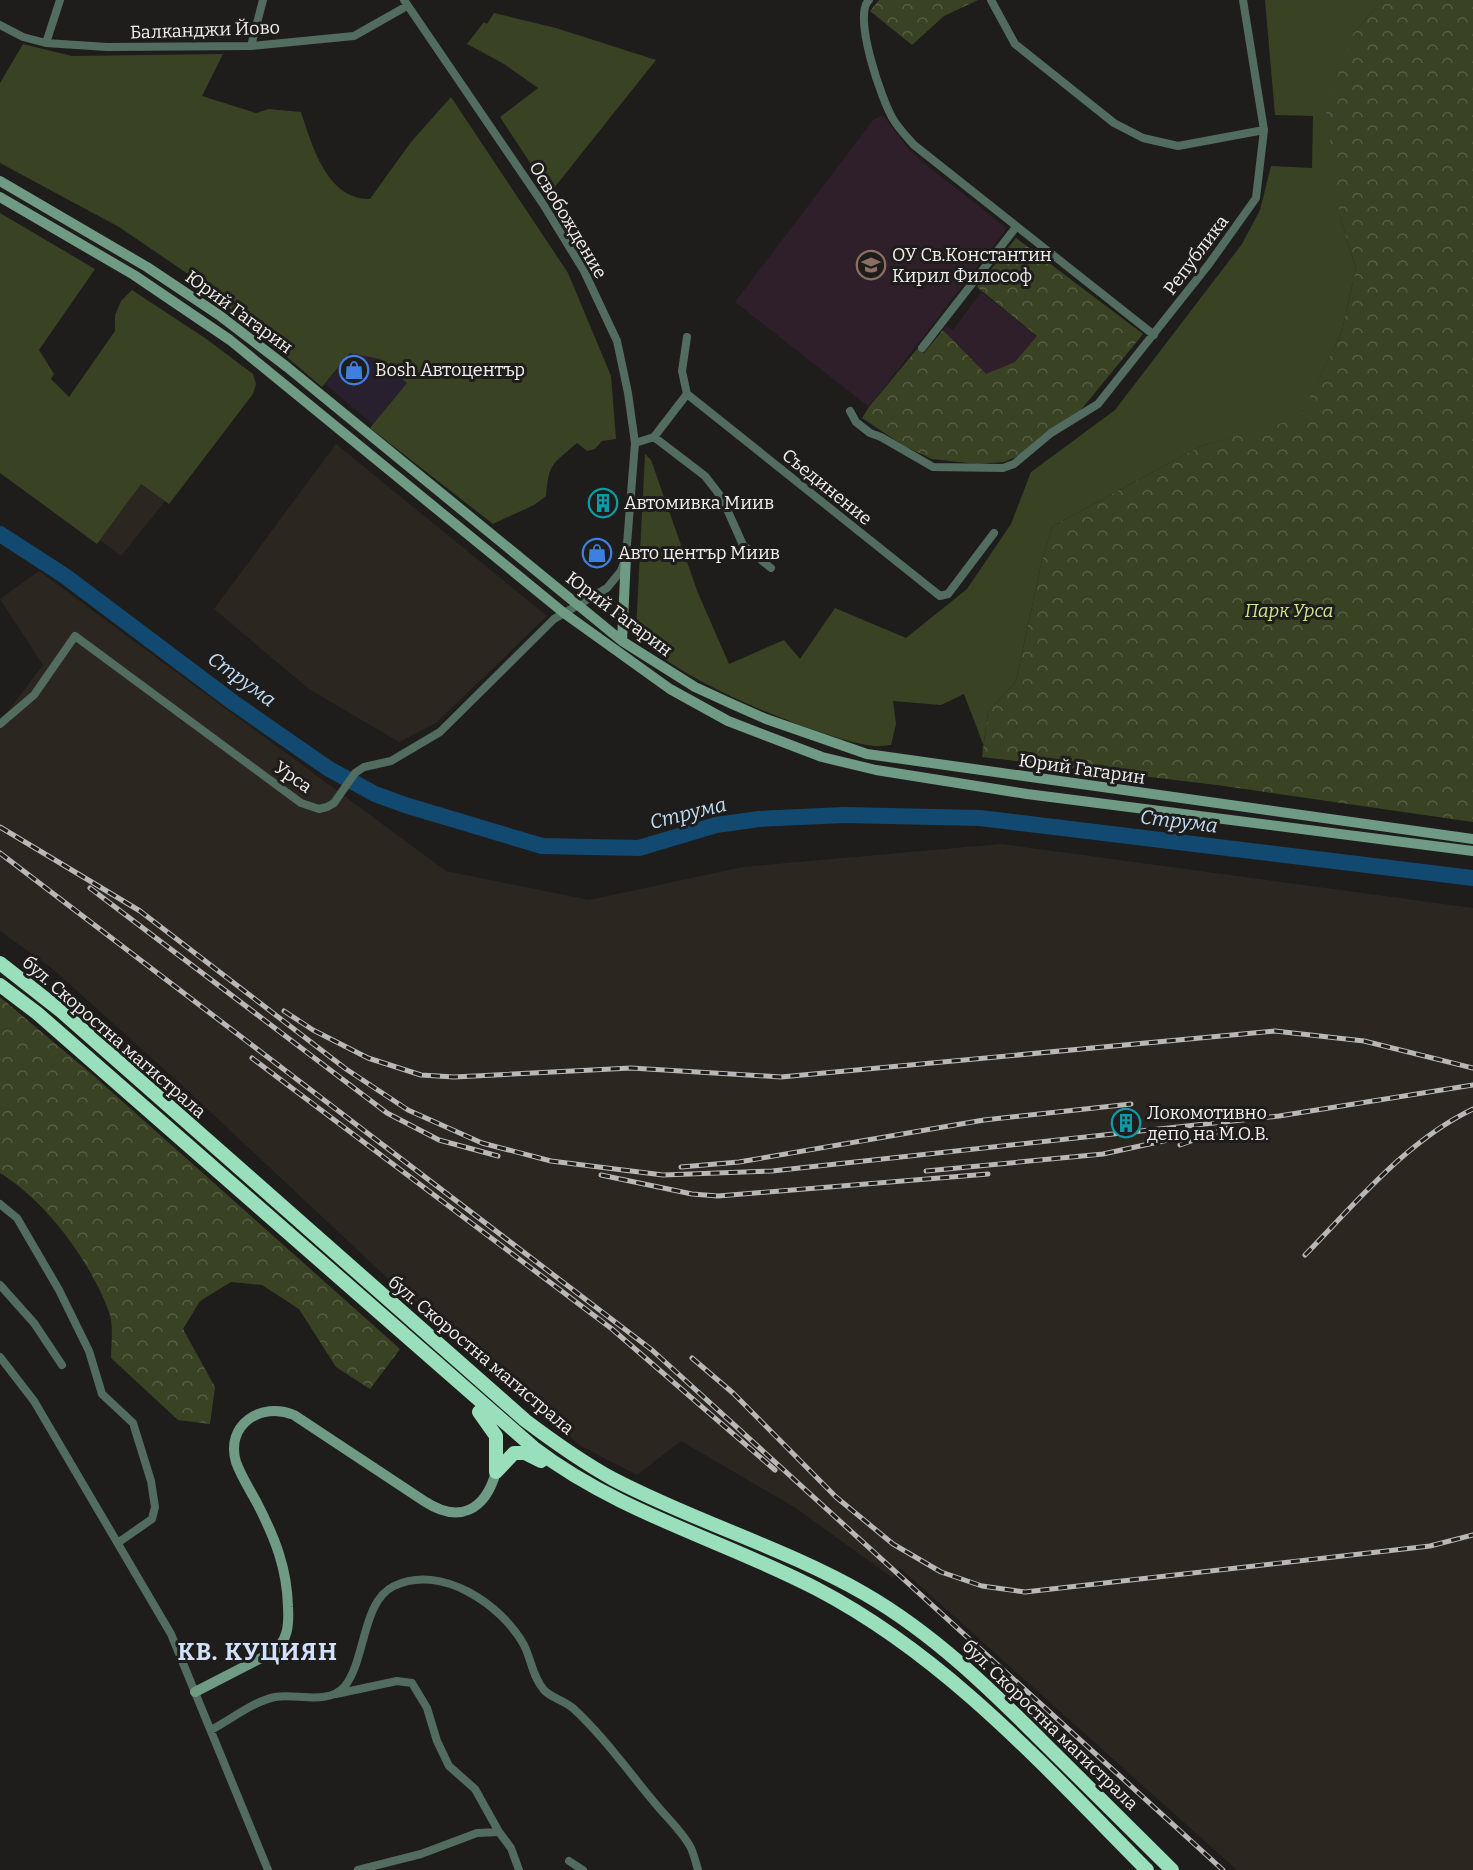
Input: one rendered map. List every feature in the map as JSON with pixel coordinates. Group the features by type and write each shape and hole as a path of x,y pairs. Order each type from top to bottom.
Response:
{"highway":[{"name":"бул. Скоростна магистрала","path":"0,963 61,1011 526,1421 580,1460 613,1479 812,1566 866,1595 953,1655 1172,1870"},
{"name":"бул. Скоростна магистрала","path":"0,984 68,1041 517,1436 577,1479 637,1510 817,1589 870,1619 917,1651 1010,1732 1147,1870"},
{"path":"426,1357 494,1430 497,1441 496,1472"},
{"path":"496,1472 509,1456 519,1452 577,1479"}],"street":[{"path":"46,43 60,0"},
{"path":"251,46 263,0"},
{"path":"991,0 1015,44 1114,123 1143,138 1178,146 1264,130"},
{"name":"Република","path":"850,411 855,422 870,434 881,436 933,467 1004,468 1014,464 1051,433 1098,404 1154,335 1256,198 1264,130 1243,0"},
{"path":"866,1 862,15 864,33 894,120 925,156 1154,335"},
{"name":"Балканджи Йово","path":"0,25 23,37 46,43 107,47 251,46 354,36 405,3"},
{"name":"Освобождение","path":"405,3 543,204 584,271 616,341 628,393 635,443 626,557 615,580 578,606"},
{"name":"Юрий Гагарин","path":"0,181 147,267 219,315 287,367 622,641 695,687 766,719 867,754 1473,839"},
{"name":"Юрий Гагарин","path":"0,197 134,275 230,340 564,613 698,706 760,734 831,759 876,770 1016,793 1473,852"},
{"path":"922,348 1016,227"},
{"path":"635,443 654,437 687,394 682,371 687,337"},
{"name":"Съединение","path":"687,394 940,596 948,594 994,533"},
{"path":"654,437 705,476 722,498 743,545 771,568"},
{"path":"622,641 626,557"},
{"name":"Урса","path":"0,724 34,695 75,636 301,803 319,809 327,807 342,792 355,773 364,767 391,761 440,732 554,619 578,606"},
{"path":"0,1204 17,1218 59,1290 89,1351 102,1394 133,1423 152,1480 155,1507 152,1520 119,1542"},
{"path":"0,1285 34,1323 62,1365"},
{"path":"0,1357 34,1401 119,1542 171,1634 268,1870"},
{"path":"195,1692 273,1652 283,1642 288,1629 287,1582 280,1552 240,1471 235,1455 237,1436 253,1416 275,1409 294,1414 424,1502 446,1513 461,1513 481,1503 490,1491 496,1472"},
{"path":"334,1695 344,1686 353,1672 373,1610 382,1594 394,1586 408,1582 433,1581 467,1591 498,1612 512,1628 524,1646 542,1688 548,1695 564,1700 620,1761 681,1833 692,1849 698,1870"},
{"path":"211,1730 275,1697 308,1698 334,1695 397,1681 412,1683 427,1708 437,1741 449,1766 475,1790 511,1848 519,1870"},
{"path":"358,1870 421,1854 477,1833 499,1832"},
{"path":"568,1861 583,1870"}],"shaded area":[{"name":"ОУ Св.Константин Кирил Философ","path":"883,115 920,160 1007,228 869,407 735,302 874,119"},
{"path":"981,292 1037,336 1015,363 986,375 943,330 946,326 953,330"},
{"path":"354,350 383,355 410,379 374,425 325,384"},
{"path":"336,444 547,616 436,723 399,742 309,689 214,609"},
{"path":"141,483 165,501 121,556 100,540"},
{"path":"39,571 446,871 589,900 743,867 1001,844 1473,908 1473,1870 1237,1870 900,1568 893,1578 794,1507 681,1441 637,1475 581,1446 461,1347 185,1088 54,970 0,931 0,722 43,665 0,599"}],"green space":[{"path":"879,0 978,0 944,16 912,45 870,11"},
{"path":"1265,0 1382,0 1353,34 1340,217 1356,268 1342,331 1300,419 1201,446 1053,526 1042,560 1016,681 988,712 982,757 983,744 964,694 941,705 893,701 896,724 891,745 873,746 818,732 744,702 708,685 650,648 636,631 645,454 651,460 698,593 729,664 784,640 800,659 835,608 906,638 967,589 1011,524 1031,472 1115,410 1242,244 1260,210 1271,166 1312,168 1313,116 1275,115"},
{"name":"Парк Урса","path":"1382,0 1473,0 1473,822 1217,785 982,757 988,712 1016,681 1042,560 1053,526 1201,446 1300,418 1342,331 1356,268 1340,217 1326,107 1353,34"},
{"path":"494,13 556,28 656,60 550,193 500,117 538,88 504,64 467,44 484,22 487,24"},
{"path":"23,44 72,56 223,54 202,96 256,113 269,109 301,112 316,154 332,181 355,197 370,199 411,142 451,97 568,273 611,376 616,439 602,441 595,449 587,451 577,443 553,465 546,496 534,505 493,524 370,428 407,383 380,359 350,353 322,387 194,278 119,227 0,163 0,83"},
{"path":"0,213 95,269 39,350 54,374 51,379 69,397 115,331 115,315 121,301 132,290 205,338 253,374 256,384 253,394 169,504 141,484 97,544 0,473"},
{"path":"1016,238 1143,334 1080,411 1050,429 1016,457 1004,462 978,464 932,459 904,446 862,418 917,349 924,353 943,330 986,374 1015,362 1037,336 977,287"},
{"path":"0,997 94,1076 400,1349 370,1389 336,1367 299,1309 262,1285 231,1282 200,1301 183,1329 215,1387 210,1424 178,1420 111,1358 111,1317 91,1273 50,1216 17,1185 0,1173"}],"waterway":[{"name":"Струма","path":"0,534 65,576 234,703 329,769 375,794 405,805 542,846 639,848 716,825 759,819 845,815 980,818 1473,878"}],"railway":[{"path":"0,827 140,911 346,1069 408,1110 482,1143 551,1161 663,1175 772,1171 1279,1116 1473,1085"},
{"path":"0,853 652,1350 1223,1870"},
{"path":"90,888 387,1113 439,1140 498,1156"},
{"path":"284,1011 313,1030 368,1058 421,1075 454,1077 631,1068 781,1077 1275,1031 1364,1041 1473,1068"},
{"path":"252,1058 612,1329 775,1470"},
{"path":"681,1167 739,1162 984,1120 1131,1104"},
{"path":"1305,1255 1383,1174 1426,1138 1473,1109"},
{"path":"1180,1145 1228,1128"},
{"path":"926,1171 1103,1154 1186,1136"},
{"path":"601,1175 692,1194 718,1196 988,1174"},
{"path":"692,1358 733,1393 836,1497 893,1544 941,1572 982,1586 1025,1592 1430,1546 1473,1535"}],"place":[{"name":"ОУ Св.Константин Кирил Философ","path":"871,265"},
{"name":"Bosh Автоцентър","path":"354,370"},
{"name":"Автомивка Миив","path":"603,503"},
{"name":"Авто център Миив","path":"597,553"},
{"name":"Локомотивно депо на М.О.В.","path":"1126,1123"}],"district":[{"name":"КВ. КУЦИЯН","path":"258,1652"}]}
